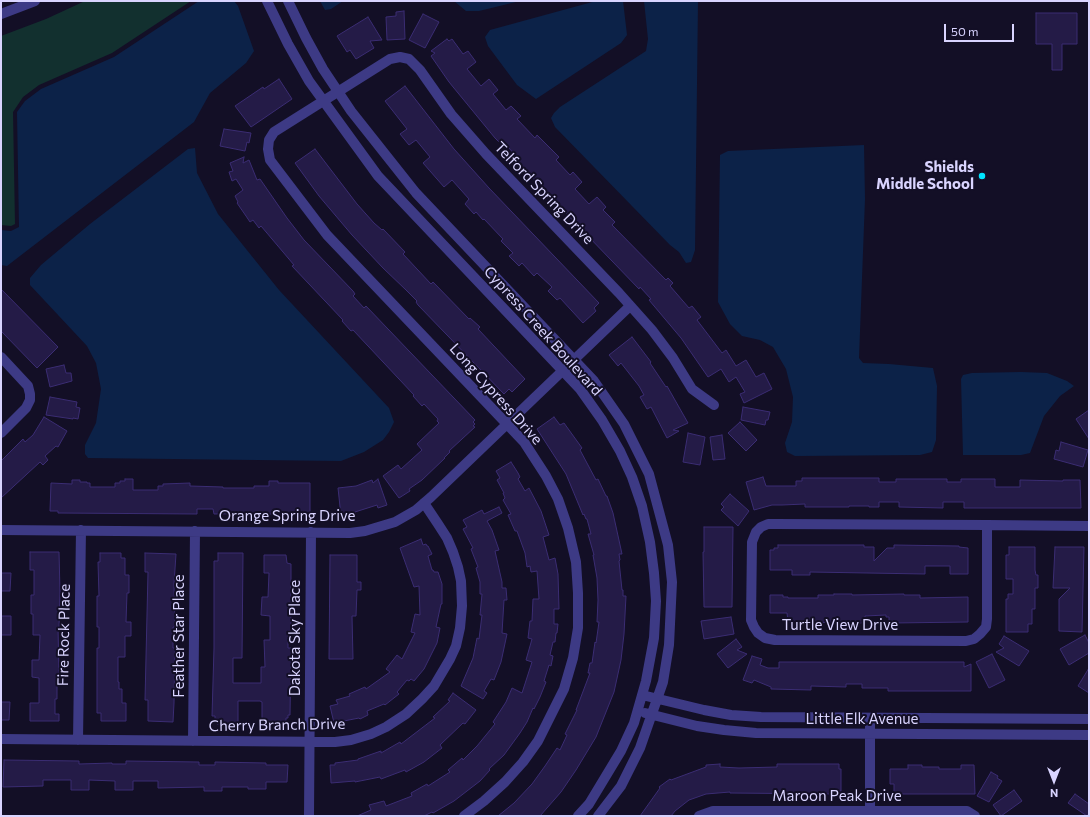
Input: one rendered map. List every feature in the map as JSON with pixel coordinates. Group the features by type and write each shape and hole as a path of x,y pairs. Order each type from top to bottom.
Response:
{"street":[{"path":"1,14 35,1"},
{"name":"Cypress Creek Boulevard","path":"267,1 288,44 309,81 378,176 580,389 602,420 620,451 632,477 642,506 650,542 656,601 654,638 646,681 634,723 621,751 589,804 578,816"},
{"name":"Cypress Creek Boulevard","path":"288,1 316,56 351,111 416,193 594,381 624,424 649,474 668,545 672,582 669,645 663,682 640,748 621,786 598,816"},
{"name":"Telford Spring Drive","path":"338,92 390,59 400,57 409,59 420,70 451,114 486,154 652,330 673,358 692,389 714,405"},
{"name":"Long Cypress Drive","path":"338,92 274,132 269,140 268,149 270,160 327,235 524,442 546,476 558,499 568,528 576,562 578,628 573,658 564,689 538,741 523,762 505,782 484,801 464,816"},
{"name":"Orange Spring Drive","path":"1,530 350,533 365,531 395,522 416,510 424,503 630,306"},
{"path":"1,357 28,386 30,400 26,408 1,433"},
{"name":"Cherry Branch Drive","path":"1,739 335,742 351,740 371,734 386,727 406,714 434,686 456,646 460,628 462,606 461,581 453,552 447,538 424,503"},
{"name":"Turtle View Drive","path":"987,525 987,620 986,627 974,639 966,641 775,640 765,638 758,633 754,627 752,620 752,542 756,532 761,527 768,524 987,525 1089,526"},
{"name":"Fire Rock Place","path":"78,740 81,530"},
{"name":"Feather Star Place","path":"193,741 195,531"},
{"name":"Dakota Sky Place","path":"309,816 311,532"},
{"name":"Little Elk Avenue","path":"642,695 731,715 761,717 1089,719"},
{"name":"Little Elk Avenue","path":"637,711 697,726 756,733 1089,735"},
{"path":"870,718 870,814"},
{"name":"Maroon Peak Drive","path":"699,816 713,811 754,814 870,814 967,811 975,816"}],"green space":[{"path":"85,1 191,1 112,53 39,85 23,97 13,112 15,224 11,226 1,225 1,36 46,19"}],"water":[{"path":"199,1 234,1 238,6 254,51 246,63 210,93 194,122 7,266 1,265 1,230 11,231 19,227 17,112 25,101 41,89 114,57"},
{"path":"320,1 343,1 331,9 325,10"},
{"path":"454,1 520,1 479,11 466,11"},
{"path":"596,1 623,1 627,35 621,43 536,99 517,85 488,46 485,37 490,30"},
{"path":"644,1 698,1 695,250 691,262 686,263 679,252 670,245 555,127 551,118 560,107 646,51 648,39"},
{"path":"864,145 865,199 859,358 863,363 933,368 937,386 936,440 932,452 920,455 795,456 787,452 785,443 792,422 793,397 786,369 773,347 760,340 742,336 730,324 718,302 720,155 728,151"},
{"path":"195,148 197,173 218,214 279,290 389,408 394,422 389,432 383,440 364,452 341,461 88,458 85,454 85,445 96,423 101,389 96,363 87,346 30,285 30,278 41,265 90,224 188,149"},
{"path":"972,373 1047,373 1067,381 1074,386 1060,396 1044,416 1030,453 1021,455 963,455 961,379 963,375"}],"building":[{"path":"404,11 405,39 387,40 386,17 396,16 396,12"},
{"path":"1036,13 1077,13 1077,44 1062,44 1062,70 1052,70 1052,44 1036,44"},
{"path":"423,14 439,22 425,48 409,40"},
{"path":"368,17 382,40 370,41 374,48 356,59 350,50 347,52 337,36"},
{"path":"447,39 449,41 452,39 463,54 468,51 476,62 467,69 481,86 489,79 498,90 493,94 506,110 511,106 521,116 517,119 535,138 537,135 559,157 556,160 570,175 573,172 582,182 575,189 589,204 597,197 606,207 603,210 615,222 612,225 666,280 668,278 673,283 670,286 689,308 692,306 701,317 697,320 722,353 726,350 736,366 746,360 756,377 764,373 772,389 744,403 740,394 745,392 736,377 729,382 721,369 708,377 681,338 649,300 651,299 640,287 639,289 558,205 517,161 519,159 507,146 505,148 495,138 449,82 431,56 435,53 431,51"},
{"path":"279,79 292,99 251,127 235,106 263,87 264,89"},
{"path":"405,86 454,149 489,188 599,303 594,308 596,311 583,323 560,298 557,300 548,291 552,287 537,273 534,276 522,263 519,266 509,256 513,253 501,241 503,239 484,219 483,220 476,212 474,214 465,204 469,199 452,180 444,187 423,163 430,157 416,140 409,145 400,134 407,129 385,101"},
{"path":"224,129 251,133 249,143 247,142 245,151 220,146"},
{"path":"315,149 357,204 374,223 382,230 383,229 405,252 403,254 431,284 433,282 469,319 470,318 480,327 478,329 525,379 512,392 509,389 504,394 418,305 416,302 417,301 352,235 319,196 295,163"},
{"path":"244,157 243,163 249,160 257,180 260,179 304,240 353,291 355,294 353,296 364,308 366,306 475,420 473,422 475,424 473,426 475,427 449,451 450,452 445,458 422,480 409,489 410,491 399,498 383,476 398,465 401,469 422,450 417,444 439,423 437,421 438,419 424,404 422,406 413,396 414,395 353,330 351,331 342,321 343,320 292,266 294,265 261,226 259,228 253,220 250,222 237,203 238,202 235,196 243,190 236,179 232,181 229,172 233,171 230,163"},
{"path":"1,289 58,347 37,368 1,331"},
{"path":"632,337 651,362 650,363 666,387 667,386 688,423 673,430 679,431 667,438 651,407 647,409 640,397 644,395 639,386 621,363 618,366 609,355"},
{"path":"64,365 66,373 71,373 72,381 50,387 46,369"},
{"path":"50,397 77,402 76,407 80,408 78,419 46,415"},
{"path":"743,407 770,412 765,425 741,420"},
{"path":"1089,410 1089,439 1076,419"},
{"path":"44,417 67,431 58,447 56,446 45,456 48,460 43,465 40,462 1,498 1,461 23,439 25,442 33,435"},
{"path":"554,417 560,425 564,423 582,448 580,450 596,480 598,479 607,496 613,513 622,554 619,554 619,561 622,590 623,596 626,596 621,660 614,692 596,737 561,792 540,816 498,816 514,803 532,784 557,748 560,750 567,735 565,734 577,710 590,673 588,673 590,663 592,663 599,622 597,622 597,578 594,555 588,534 591,534 587,519 584,514 583,515 566,474 537,429"},
{"path":"740,422 757,440 746,451 728,433"},
{"path":"688,433 705,437 700,465 683,462"},
{"path":"722,435 725,459 713,460 710,437"},
{"path":"1061,442 1088,450 1083,467 1054,459 1056,450 1059,451"},
{"path":"511,462 520,477 518,479 525,491 529,488 541,511 549,535 543,537 549,560 555,558 558,574 559,609 554,609 554,624 558,624 557,633 550,655 553,656 551,666 549,665 544,681 546,682 540,697 527,722 504,755 489,769 490,770 480,781 454,801 433,813 432,812 424,816 357,816 371,810 369,805 384,801 386,806 412,796 411,793 427,784 428,786 450,772 448,770 462,758 463,760 495,724 493,722 506,702 512,688 522,693 532,662 526,660 532,639 528,638 530,621 532,621 533,599 539,599 537,571 531,572 530,566 527,567 525,553 517,531 515,531 508,515 511,514 503,500 505,498 504,493 497,480 500,478 496,471"},
{"path":"763,477 766,486 796,486 796,481 802,481 802,478 879,478 879,482 896,482 896,479 947,479 947,482 961,482 961,479 995,479 995,487 1020,487 1020,480 1080,480 1081,508 964,508 964,502 943,502 943,508 899,507 899,502 879,502 879,507 805,507 805,504 772,505 754,510 746,482"},
{"path":"125,479 133,479 133,490 158,490 158,486 163,486 163,484 190,483 190,486 254,488 254,486 269,486 269,481 278,481 278,483 310,483 310,515 269,513 214,514 213,509 197,509 197,514 58,513 58,511 50,511 51,483 72,484 72,480 80,480 80,482 90,483 90,487 115,487 115,483 125,481"},
{"path":"378,479 387,505 378,508 377,505 355,512 355,514 341,516 338,488 356,486 372,480 373,483"},
{"path":"730,494 749,511 738,526 721,510 724,507 721,504"},
{"path":"499,507 502,513 487,521 499,550 495,551 502,588 506,588 507,600 504,600 502,633 507,634 501,662 494,680 491,679 484,691 487,693 483,699 461,686 473,658 477,638 479,639 482,615 480,615 482,594 480,594 480,582 476,568 478,567 471,549 473,548 463,529 467,527 463,520 482,510 484,514"},
{"path":"704,527 733,527 732,607 704,607"},
{"path":"421,539 423,545 426,544 428,546 432,554 428,556 432,570 434,572 438,572 442,584 442,604 436,627 440,628 437,643 424,669 414,681 411,679 409,681 407,680 397,692 399,694 385,705 384,704 367,711 368,715 360,719 334,723 330,706 338,704 336,700 350,696 349,694 365,687 366,689 390,672 386,669 397,655 402,659 415,633 411,632 415,614 420,615 419,586 414,587 400,548"},
{"path":"778,545 864,545 864,547 874,547 874,561 887,548 894,548 894,545 959,546 968,548 968,574 950,574 950,566 925,566 925,574 810,572 810,575 792,575 792,570 770,570 770,550 778,548"},
{"path":"1009,547 1035,547 1035,570 1036,575 1038,575 1038,588 1035,588 1035,609 1032,609 1032,624 1028,624 1028,632 1006,632 1006,599 1008,599 1008,594 1013,594 1013,579 1006,579 1006,555 1009,555"},
{"path":"1055,547 1084,547 1082,632 1059,631 1059,599 1070,588 1053,588"},
{"path":"30,552 59,552 59,675 57,675 57,699 55,699 55,714 59,714 59,721 30,721 30,703 39,703 39,678 32,677 32,660 39,660 40,635 33,635 31,595 34,595 34,570 30,570"},
{"path":"100,553 121,553 121,558 125,558 125,575 129,575 126,622 131,622 131,636 125,636 125,657 118,657 118,682 119,689 122,689 122,703 126,703 126,721 101,721 101,713 97,713 97,648 99,648 99,627 97,627 97,596 99,596 98,562 100,562"},
{"path":"145,553 176,554 174,584 175,627 173,627 173,648 175,648 173,722 148,721 148,700 145,700 148,572 145,572"},
{"path":"218,553 243,553 242,658 233,658 233,683 261,683 261,667 265,667 264,640 270,640 270,616 261,615 262,597 268,597 269,573 264,573 264,555 286,555 287,563 291,564 291,631 288,631 288,648 291,648 290,715 286,718 286,724 262,723 262,702 260,701 238,701 238,724 217,724 217,719 215,719 215,716 212,716 214,561 218,561"},
{"path":"330,555 357,555 357,582 361,582 361,590 357,590 356,616 352,616 353,659 329,659"},
{"path":"1,573 11,573 10,591 1,591"},
{"path":"904,594 920,595 920,598 968,597 968,622 893,623 893,621 889,621 889,617 886,617 886,615 865,616 865,623 788,622 787,613 770,613 770,595 783,595 783,597 788,598 818,598 818,595"},
{"path":"1,616 11,616 11,635 1,635"},
{"path":"731,617 734,634 704,639 701,621"},
{"path":"1085,635 1089,643 1089,653 1069,665 1060,649"},
{"path":"1004,636 1029,651 1019,666 996,652 1004,648 999,644"},
{"path":"736,639 742,647 737,650 747,654 728,668 717,654"},
{"path":"992,654 1005,680 989,688 976,662"},
{"path":"752,656 762,659 760,665 768,668 779,668 779,662 964,662 964,667 971,664 971,691 888,691 888,688 862,688 862,684 846,684 846,687 811,686 811,690 771,689 771,687 754,680 752,683 743,680"},
{"path":"1089,668 1089,693 1078,686"},
{"path":"453,693 476,710 465,724 463,723 440,745 442,748 424,762 406,772 405,770 381,779 380,777 355,782 331,783 330,765 358,760 381,751 381,753 400,742 401,744 435,718 433,717 450,701 448,700"},
{"path":"1,702 10,702 9,720 1,720"},
{"path":"4,760 79,761 79,764 126,764 126,761 199,762 199,765 215,765 215,762 288,765 287,782 266,782 266,789 222,787 222,791 204,791 204,787 158,788 158,781 133,781 133,790 115,790 115,781 89,780 89,790 71,790 71,780 43,780 43,786 3,787"},
{"path":"720,764 720,767 739,768 777,767 777,764 839,764 839,769 841,769 841,791 838,791 838,794 730,792 706,794 689,800 671,816 640,816 660,788 659,787 670,779 671,780 706,767 706,765"},
{"path":"908,765 939,767 939,769 961,769 961,765 974,765 975,794 894,794 894,784 890,784 890,769 908,769"},
{"path":"991,772 998,776 997,778 1002,781 989,802 977,796"},
{"path":"1014,790 1022,801 1001,816 993,805"},
{"path":"1075,794 1089,804 1089,813 1087,816 1068,803"}],"place":[{"name":"Shields Middle School","path":"982,176"}]}
